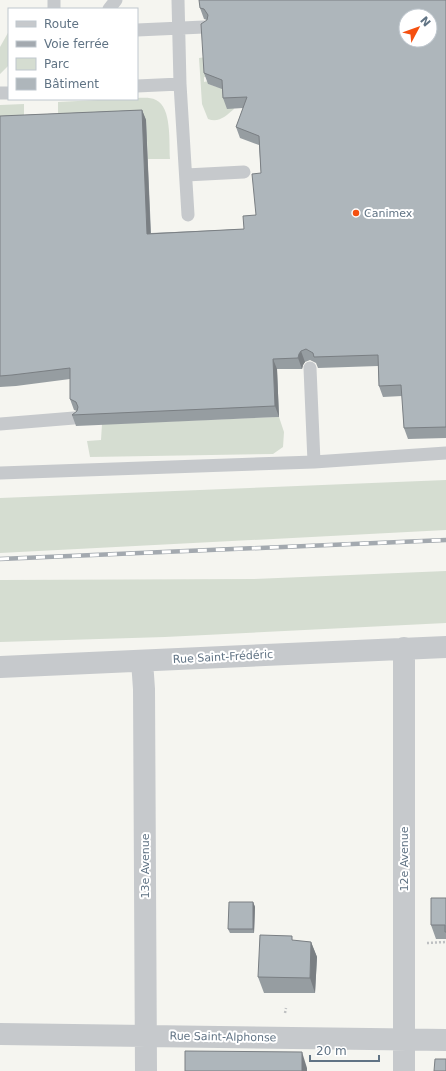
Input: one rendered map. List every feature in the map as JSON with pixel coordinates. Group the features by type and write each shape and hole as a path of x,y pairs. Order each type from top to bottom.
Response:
{"street":[{"name":"Rue Saint-Frédéric","path":"0,667 446,647"},
{"name":"12e Avenue","path":"404,648 404,1071"},
{"name":"13e Avenue","path":"142,661 144,689 146,1071"},
{"name":"Rue Saint-Alphonse","path":"0,1034 446,1040"}],"lane":[{"path":"110,8 116,0"},
{"path":"178,0 180,28 180,84 188,215"},
{"path":"138,30 204,27"},
{"path":"138,86 180,84"},
{"path":"186,175 244,172"},
{"path":"310,368 314,462"},
{"path":"0,424 74,418"},
{"path":"0,473 314,462 446,453"}],"path":[{"path":"423,943 446,942"},
{"path":"286,1008 286,1013"}],"green space":[{"path":"8,33 8,66 0,74 0,47"},
{"path":"206,57 208,77 204,77 204,82 208,81 208,84 217,87 226,86 234,109 222,118 216,120 208,119 202,104 199,58"},
{"path":"138,98 149,98 156,100 165,110 169,126 170,159 148,159 146,120 0,127 0,105 24,104 24,115 58,114 58,102 138,100"},
{"path":"279,417 284,432 283,447 273,454 90,457 87,441 101,440 102,424"},
{"path":"446,480 446,530 0,553 0,498"},
{"path":"446,571 446,623 165,637 0,642 0,580 254,579"}],"building":[{"name":"Canimex","path":"199,0 446,0 446,427 404,428 401,385 379,386 378,355 314,357 313,353 306,349 301,351 298,358 273,359 275,406 72,415 77,411 78,407 76,402 70,399 70,368 0,376 0,116 142,110 147,234 244,229 243,216 256,215 252,174 261,173 259,136 236,127 247,97 223,98 222,80 204,73 201,24 207,20 208,15 204,9 200,8"},
{"path":"431,898 446,898 446,932 445,925 431,925"},
{"path":"229,902 253,902 253,929 228,929"},
{"path":"260,935 292,936 292,940 311,942 310,978 258,977"},
{"path":"185,1051 302,1052 302,1071 185,1071"},
{"path":"435,1059 446,1059 446,1071 434,1071"}],"railway":[{"path":"0,559 446,540"}],"place":[{"name":"Canimex","path":"356,213"}]}
